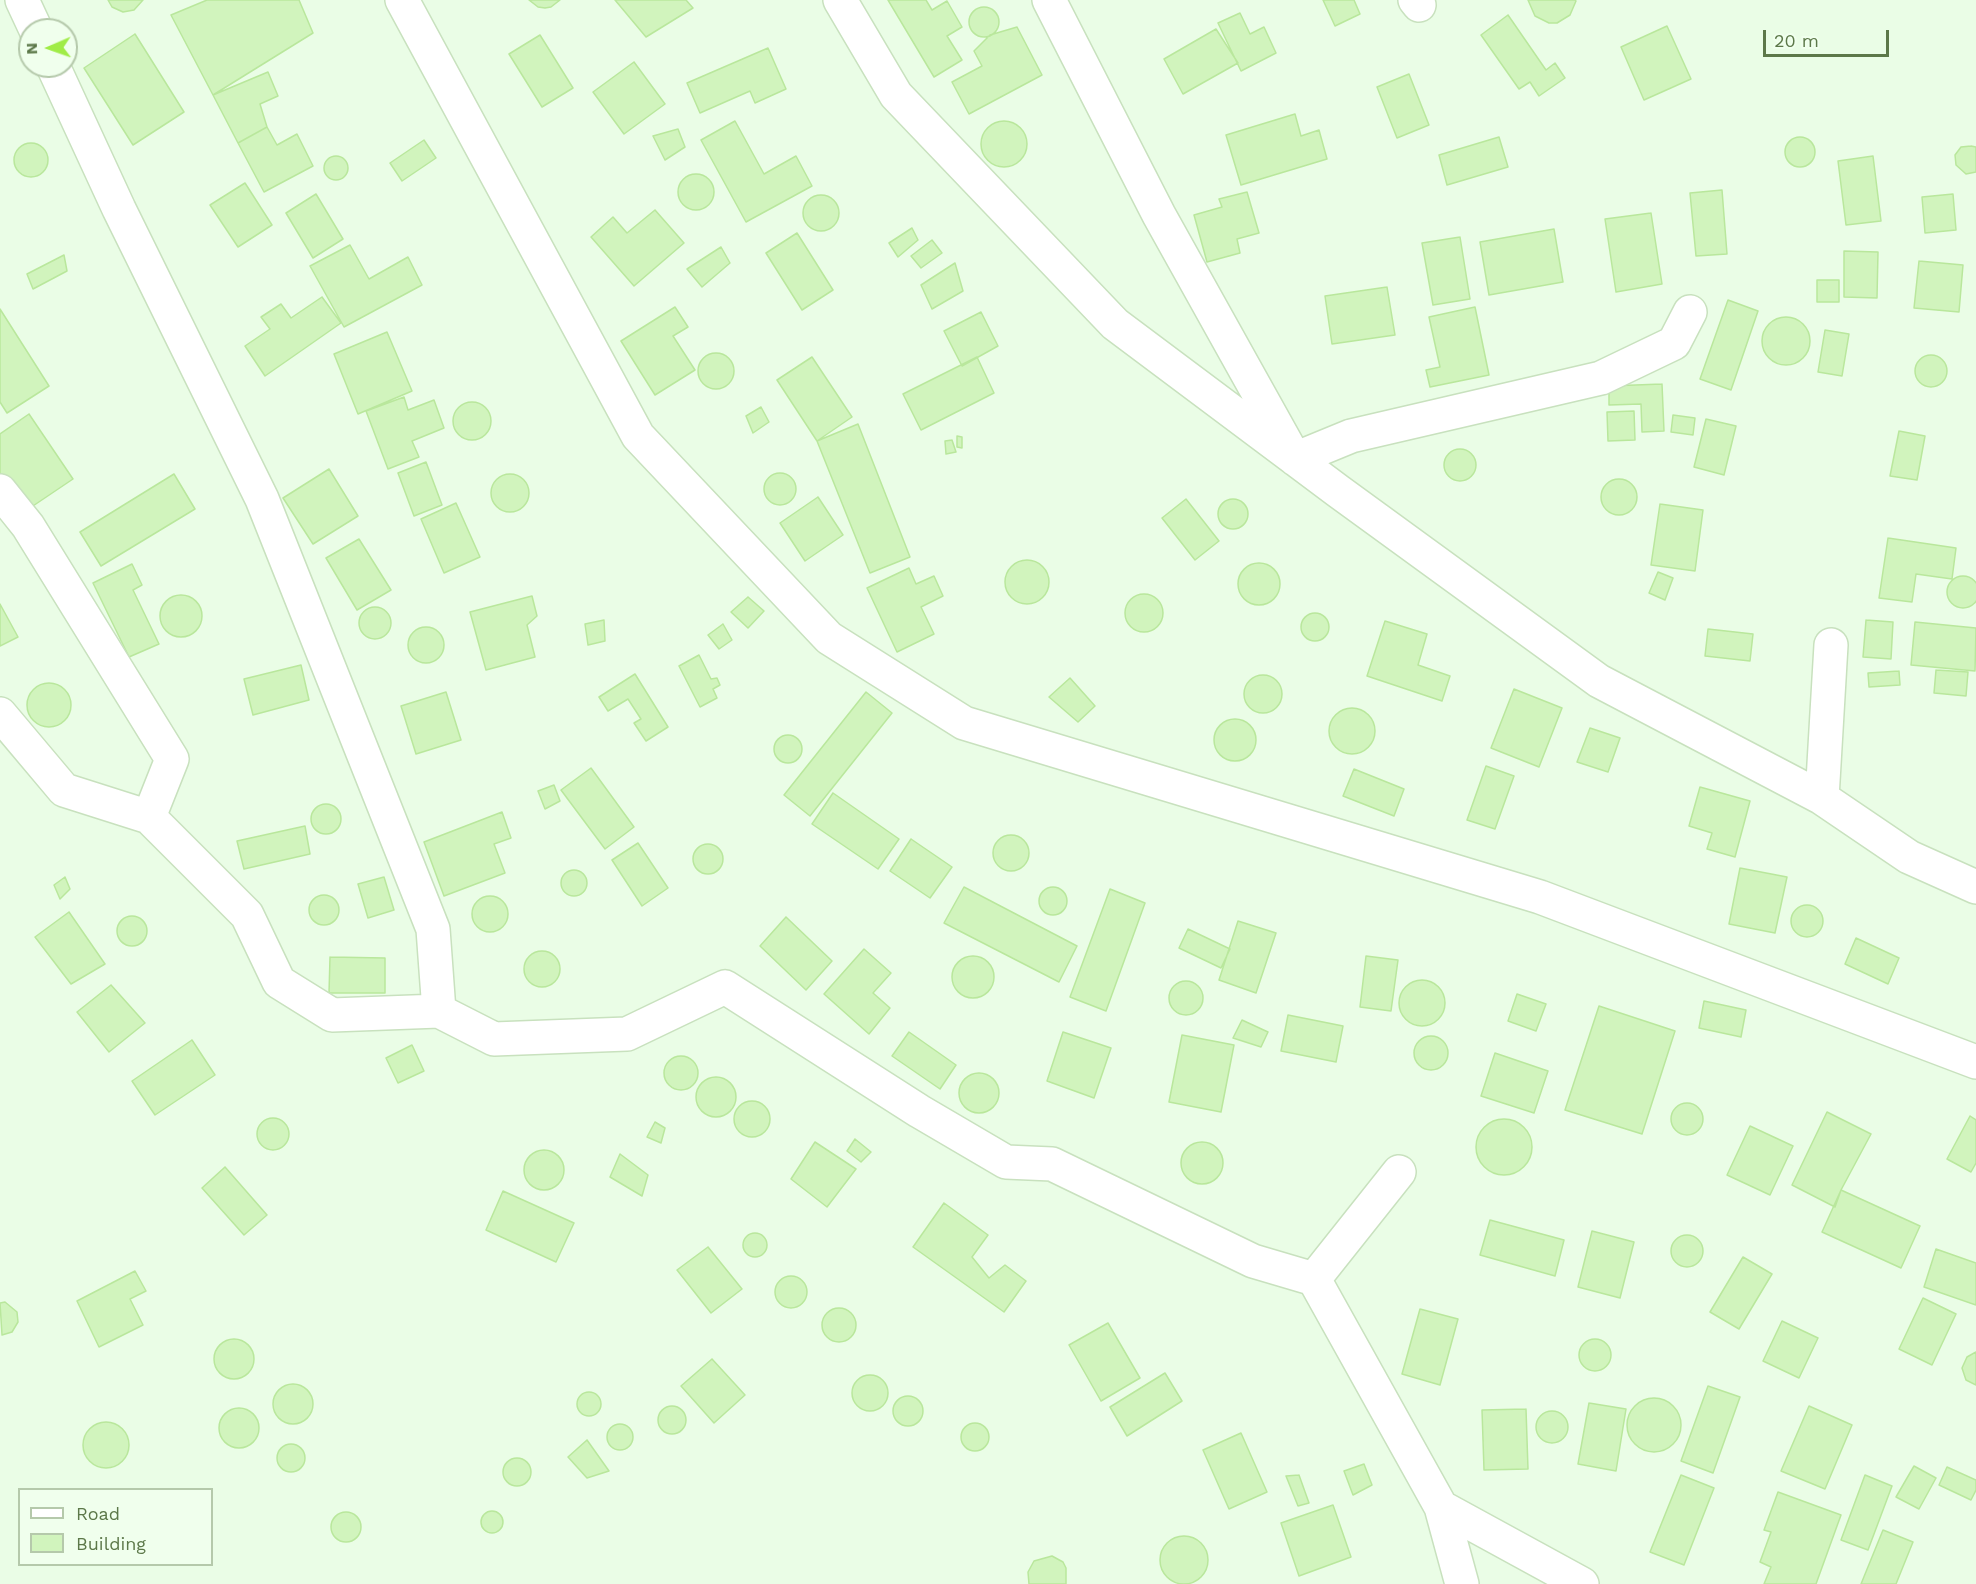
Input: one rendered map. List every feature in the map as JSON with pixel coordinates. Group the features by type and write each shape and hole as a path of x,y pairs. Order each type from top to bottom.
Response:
{"street":[{"path":"22,0 30,18"},
{"path":"402,0 638,436 829,638 964,723 1540,897 1976,1062"},
{"path":"840,0 897,94 1110,319 1295,459 1599,681 1822,798 1909,857 1976,887"},
{"path":"1049,0 1159,215 1295,459"},
{"path":"59,78 119,209 262,499 433,930 439,1011"},
{"path":"1295,459 1351,436 1601,378 1674,343 1690,312"},
{"path":"0,491 28,526 172,759 149,817"},
{"path":"1822,798 1831,645"},
{"path":"0,714 64,790 149,817 247,915 279,982 332,1015 439,1011 494,1039 627,1035 725,987 919,1112 1006,1162 1052,1164 1253,1261 1314,1280 1441,1507 1462,1584"},
{"path":"1314,1280 1399,1172"},
{"path":"1441,1507 1582,1584"}],"building":[{"path":"108,0 143,0 134,10 123,12 112,7"},
{"path":"207,0 299,0 313,33 213,95 171,15"},
{"path":"529,0 560,0 551,7 545,8 538,7"},
{"path":"615,0 686,0 693,8 646,37"},
{"path":"888,0 926,0 932,10 947,1 962,27 947,36 962,60 934,77"},
{"path":"1323,0 1354,0 1360,14 1335,26"},
{"path":"1528,0 1576,1 1570,15 1557,23 1549,23 1535,16"},
{"path":"984,7 995,11 999,22 995,33 984,37 973,33 969,22 973,11"},
{"path":"1240,13 1250,34 1264,27 1276,53 1241,71 1218,23"},
{"path":"1508,15 1546,70 1555,63 1565,78 1539,96 1530,82 1519,89 1481,35"},
{"path":"1667,26 1691,79 1644,100 1621,47"},
{"path":"1017,27 1042,75 969,114 952,82 982,66 974,51 990,35"},
{"path":"1216,29 1238,63 1183,94 1164,59"},
{"path":"135,34 184,112 133,145 84,68"},
{"path":"540,35 573,88 542,107 509,54"},
{"path":"768,48 786,89 755,103 750,91 700,113 687,83"},
{"path":"634,62 665,104 624,134 593,92"},
{"path":"268,72 278,96 260,104 267,127 238,143 213,95"},
{"path":"1409,74 1429,125 1397,138 1377,87"},
{"path":"1295,114 1301,136 1319,130 1327,159 1241,185 1226,135"},
{"path":"735,121 764,174 796,156 812,186 746,222 701,140"},
{"path":"1004,121 1020,128 1027,144 1020,160 1004,167 988,160 981,144 988,128"},
{"path":"267,127 277,145 297,134 313,166 264,192 238,143"},
{"path":"678,129 685,147 665,160 653,136"},
{"path":"1499,137 1508,167 1447,185 1439,155"},
{"path":"1800,137 1811,141 1815,152 1811,163 1800,167 1789,163 1785,152 1789,141"},
{"path":"424,140 436,158 402,181 390,163"},
{"path":"31,143 43,148 48,160 43,172 31,177 19,172 14,160 19,148"},
{"path":"1961,147 1976,147 1976,172 1966,174 1956,165 1955,155"},
{"path":"336,156 344,160 348,168 344,176 336,180 328,176 324,168 328,160"},
{"path":"1873,156 1881,221 1846,225 1838,161"},
{"path":"696,174 709,179 714,192 709,205 696,210 683,205 678,192 683,179"},
{"path":"245,183 272,225 238,247 210,205"},
{"path":"1722,190 1727,254 1696,256 1690,193"},
{"path":"1247,192 1259,233 1237,239 1240,253 1207,262 1194,215 1222,207 1219,199"},
{"path":"316,194 343,239 313,258 286,213"},
{"path":"1953,194 1956,230 1925,233 1922,197"},
{"path":"821,195 834,200 839,213 834,226 821,231 808,226 803,213 808,200"},
{"path":"655,210 684,243 634,286 591,237 613,217 627,233"},
{"path":"1651,213 1662,284 1616,292 1605,219"},
{"path":"912,228 918,240 898,257 889,243"},
{"path":"1554,229 1563,282 1489,295 1480,242"},
{"path":"797,233 833,290 802,310 766,253"},
{"path":"1460,237 1470,299 1433,305 1422,243"},
{"path":"932,240 942,253 921,268 911,256"},
{"path":"350,245 369,279 408,257 422,285 344,327 310,266"},
{"path":"721,247 730,263 702,287 687,269"},
{"path":"1844,251 1878,252 1877,298 1844,297"},
{"path":"64,255 67,271 33,289 27,274"},
{"path":"1919,261 1963,265 1959,312 1914,308"},
{"path":"955,263 963,291 932,309 921,285"},
{"path":"1817,280 1839,280 1839,302 1817,302"},
{"path":"1387,287 1395,335 1332,344 1325,296"},
{"path":"322,297 341,323 265,376 245,346 270,329 261,317 281,304 291,318"},
{"path":"1728,300 1758,311 1731,390 1700,379"},
{"path":"675,307 688,327 673,336 695,370 655,395 621,341"},
{"path":"1475,307 1489,375 1430,387 1426,370 1440,367 1429,317"},
{"path":"0,309 49,386 7,413 0,402"},
{"path":"981,312 998,346 962,366 944,331"},
{"path":"1786,317 1803,324 1810,341 1803,358 1786,365 1769,358 1762,341 1769,324"},
{"path":"1825,330 1849,334 1842,376 1818,372"},
{"path":"387,332 412,391 358,414 334,354"},
{"path":"716,353 728,359 734,371 728,383 716,389 704,383 698,371 704,359"},
{"path":"1931,355 1942,360 1947,371 1942,382 1931,387 1920,382 1915,371 1920,360"},
{"path":"812,357 852,417 817,441 777,380"},
{"path":"977,357 994,393 921,430 903,394"},
{"path":"1662,384 1664,431 1642,432 1641,404 1609,405 1609,386"},
{"path":"404,397 408,410 434,400 444,428 412,441 419,457 388,469 366,411"},
{"path":"472,402 479,403 485,408 490,414 490,428 485,434 479,439 472,440 465,439 459,434 454,428 453,421 454,414 459,408 465,403"},
{"path":"761,407 769,422 753,433 746,416"},
{"path":"1634,411 1635,440 1608,441 1607,412"},
{"path":"29,414 73,479 24,512 0,476 0,434"},
{"path":"1673,415 1695,418 1693,435 1671,432"},
{"path":"1706,419 1736,426 1724,475 1694,467"},
{"path":"858,424 910,557 870,573 817,441"},
{"path":"1899,431 1925,436 1917,480 1890,476"},
{"path":"957,436 962,437 962,448 957,447"},
{"path":"952,440 956,452 946,454 945,441"},
{"path":"1460,449 1472,453 1476,465 1472,477 1460,481 1448,477 1444,465 1448,453"},
{"path":"426,462 442,505 414,516 398,473"},
{"path":"329,469 358,516 313,544 283,498"},
{"path":"780,473 791,478 796,489 791,500 780,505 769,500 764,489 769,478"},
{"path":"174,474 195,509 101,566 80,532"},
{"path":"510,474 523,480 529,493 523,506 510,512 497,506 491,493 497,480"},
{"path":"1619,479 1632,484 1637,497 1632,510 1619,515 1606,510 1601,497 1606,484"},
{"path":"818,497 843,535 805,561 780,523"},
{"path":"1186,499 1219,541 1195,560 1162,518"},
{"path":"1233,499 1244,503 1248,514 1244,525 1233,529 1222,525 1218,514 1222,503"},
{"path":"456,503 480,557 444,573 421,519"},
{"path":"1660,504 1703,510 1695,571 1651,565"},
{"path":"1888,538 1956,548 1952,579 1916,574 1912,602 1879,598"},
{"path":"359,539 391,590 357,610 326,558"},
{"path":"1027,560 1042,567 1049,582 1042,597 1027,604 1012,597 1005,582 1012,567"},
{"path":"1259,563 1267,564 1274,569 1279,576 1279,592 1274,599 1267,604 1259,605 1251,604 1244,599 1239,592 1238,584 1239,576 1244,569 1251,564"},
{"path":"132,564 142,585 133,590 159,644 129,657 93,583"},
{"path":"909,568 916,584 934,576 943,596 921,607 934,634 897,652 867,588"},
{"path":"1658,572 1673,578 1665,600 1649,593"},
{"path":"1963,576 1977,585 1977,599 1974,603 1963,608 1952,603 1947,592 1952,581"},
{"path":"1144,594 1151,595 1157,600 1162,606 1162,620 1157,626 1151,631 1144,632 1137,631 1131,626 1126,620 1125,613 1126,606 1131,600 1137,595"},
{"path":"181,595 189,596 196,601 201,608 201,624 196,631 189,636 181,637 173,636 166,631 161,624 160,616 161,608 166,601 173,596"},
{"path":"532,596 537,616 527,625 535,657 486,670 470,612"},
{"path":"748,597 764,611 748,628 731,612"},
{"path":"0,604 18,637 0,646"},
{"path":"375,607 386,612 391,623 386,634 375,639 364,634 359,623 364,612"},
{"path":"1315,613 1325,617 1329,627 1325,637 1315,641 1305,637 1301,627 1305,617"},
{"path":"604,620 605,641 588,645 585,624"},
{"path":"1866,620 1893,622 1891,659 1863,657"},
{"path":"1385,621 1427,634 1418,665 1450,676 1442,701 1367,676"},
{"path":"1915,622 1976,628 1975,671 1911,665"},
{"path":"723,624 732,640 719,649 708,635"},
{"path":"426,627 439,632 444,645 439,658 426,663 413,658 408,645 413,632"},
{"path":"1708,629 1753,634 1750,661 1705,656"},
{"path":"699,655 711,679 717,678 720,685 713,689 717,698 700,707 679,666"},
{"path":"301,665 309,700 253,715 244,679"},
{"path":"1936,670 1968,672 1966,696 1934,693"},
{"path":"1899,671 1900,685 1869,687 1868,673"},
{"path":"635,674 668,727 646,741 634,723 641,719 628,699 608,711 599,697"},
{"path":"1263,675 1277,680 1282,694 1277,708 1263,713 1249,708 1244,694 1249,680"},
{"path":"1070,678 1095,706 1078,722 1049,697"},
{"path":"49,683 64,690 71,705 64,720 49,727 34,720 27,705 34,690"},
{"path":"1514,689 1562,708 1539,767 1491,748"},
{"path":"446,692 461,740 416,754 401,706"},
{"path":"866,692 892,713 810,816 784,795"},
{"path":"1357,708 1369,714 1374,722 1374,740 1369,748 1361,753 1347,754 1335,748 1330,740 1329,726 1335,714 1343,709"},
{"path":"1235,719 1250,725 1256,740 1250,755 1235,761 1220,755 1214,740 1220,725"},
{"path":"1590,728 1620,738 1608,772 1577,762"},
{"path":"788,735 798,739 802,749 798,759 788,763 778,759 774,749 778,739"},
{"path":"1486,766 1514,776 1495,829 1467,820"},
{"path":"591,768 634,827 605,849 561,790"},
{"path":"1354,769 1404,789 1394,816 1343,796"},
{"path":"554,785 560,801 545,809 538,791"},
{"path":"1700,787 1750,801 1735,857 1707,849 1712,833 1689,826"},
{"path":"833,793 899,839 878,869 812,824"},
{"path":"326,804 336,809 341,819 336,829 326,834 316,829 311,819 316,809"},
{"path":"502,812 511,838 494,844 505,873 444,896 424,842"},
{"path":"305,826 310,854 244,869 237,841"},
{"path":"1011,835 1024,840 1029,853 1024,866 1011,871 998,866 993,853 998,840"},
{"path":"911,839 952,867 930,898 890,871"},
{"path":"638,843 668,888 642,906 612,860"},
{"path":"708,844 719,848 723,859 719,870 708,874 697,870 693,859 697,848"},
{"path":"1740,868 1787,877 1775,933 1729,924"},
{"path":"574,870 583,874 587,883 583,892 574,896 565,892 561,883 565,874"},
{"path":"65,877 70,889 60,899 54,885"},
{"path":"384,877 394,910 368,918 358,884"},
{"path":"964,887 1077,946 1059,982 944,923"},
{"path":"1053,887 1063,891 1067,901 1063,911 1053,915 1043,911 1039,901 1043,891"},
{"path":"1110,889 1145,903 1106,1011 1070,997"},
{"path":"324,895 335,899 339,910 335,921 324,925 313,921 309,910 313,899"},
{"path":"490,896 503,901 508,914 503,927 490,932 477,927 472,914 477,901"},
{"path":"1807,905 1819,909 1823,921 1819,933 1807,937 1795,933 1791,921 1795,909"},
{"path":"69,912 105,964 71,984 35,937"},
{"path":"132,916 143,920 147,931 143,942 132,946 121,942 117,931 121,920"},
{"path":"786,917 832,961 806,990 760,946"},
{"path":"1238,921 1276,933 1256,993 1219,980"},
{"path":"1188,929 1230,949 1221,968 1179,948"},
{"path":"1856,938 1899,958 1888,984 1845,964"},
{"path":"864,949 891,973 873,993 890,1008 869,1034 824,994"},
{"path":"542,951 554,957 560,969 554,981 542,987 530,981 524,969 530,957"},
{"path":"973,956 988,962 994,977 988,992 973,998 958,992 952,977 958,962"},
{"path":"1366,956 1398,960 1391,1011 1360,1007"},
{"path":"330,957 385,958 385,993 329,993"},
{"path":"1427,980 1439,986 1444,994 1444,1012 1439,1020 1431,1025 1417,1026 1405,1020 1400,1012 1399,998 1405,986 1413,981"},
{"path":"1186,981 1198,986 1203,998 1198,1010 1186,1015 1174,1010 1169,998 1174,986"},
{"path":"111,985 145,1023 109,1052 77,1012"},
{"path":"1517,994 1546,1004 1536,1031 1508,1021"},
{"path":"1704,1001 1746,1010 1741,1037 1699,1028"},
{"path":"1599,1006 1675,1031 1642,1134 1565,1110"},
{"path":"1288,1015 1343,1026 1336,1062 1281,1051"},
{"path":"1242,1020 1268,1032 1261,1047 1233,1038"},
{"path":"909,1032 956,1065 940,1089 892,1056"},
{"path":"1063,1032 1111,1048 1094,1098 1047,1081"},
{"path":"1182,1035 1234,1045 1221,1112 1169,1102"},
{"path":"1431,1036 1443,1041 1448,1053 1443,1065 1431,1070 1419,1065 1414,1053 1419,1041"},
{"path":"192,1040 215,1075 155,1115 132,1081"},
{"path":"412,1045 424,1071 398,1083 386,1058"},
{"path":"1495,1053 1548,1071 1534,1113 1481,1096"},
{"path":"681,1056 693,1061 698,1073 693,1085 681,1090 669,1085 664,1073 669,1061"},
{"path":"979,1073 987,1074 993,1079 998,1085 998,1101 993,1107 987,1112 979,1113 971,1112 965,1107 960,1101 959,1093 960,1085 965,1079 971,1074"},
{"path":"716,1077 724,1078 730,1083 735,1089 735,1105 730,1111 724,1116 716,1117 708,1116 702,1111 697,1105 696,1097 697,1089 702,1083 708,1078"},
{"path":"752,1101 765,1106 770,1119 765,1132 752,1137 739,1132 734,1119 739,1106"},
{"path":"1687,1103 1699,1107 1703,1119 1699,1131 1687,1135 1675,1131 1671,1119 1675,1107"},
{"path":"1827,1112 1871,1134 1841,1190 1835,1207 1792,1185"},
{"path":"1970,1116 1976,1120 1976,1163 1971,1172 1947,1159"},
{"path":"273,1118 284,1123 289,1134 284,1145 273,1150 262,1145 257,1134 262,1123"},
{"path":"1504,1119 1519,1124 1527,1132 1532,1147 1527,1162 1519,1170 1504,1175 1489,1170 1481,1162 1476,1147 1481,1132 1489,1124"},
{"path":"655,1122 665,1128 661,1143 647,1137"},
{"path":"1750,1126 1793,1146 1770,1195 1727,1175"},
{"path":"855,1139 871,1152 861,1162 847,1151"},
{"path":"815,1142 856,1169 827,1207 791,1179"},
{"path":"1202,1142 1210,1143 1217,1148 1222,1155 1222,1171 1217,1178 1210,1183 1202,1184 1194,1183 1187,1178 1182,1171 1181,1163 1182,1155 1187,1148 1194,1143"},
{"path":"544,1150 558,1156 564,1170 558,1184 544,1190 530,1184 524,1170 530,1156"},
{"path":"620,1154 648,1175 642,1196 610,1177"},
{"path":"225,1167 267,1215 244,1235 202,1188"},
{"path":"1841,1190 1920,1226 1901,1268 1822,1232"},
{"path":"503,1191 574,1223 556,1262 486,1230"},
{"path":"944,1203 988,1235 972,1257 989,1278 1005,1265 1026,1281 1004,1312 913,1247"},
{"path":"1490,1220 1564,1240 1555,1276 1480,1255"},
{"path":"1592,1231 1634,1242 1620,1298 1578,1287"},
{"path":"755,1233 763,1237 767,1245 763,1253 755,1257 747,1253 743,1245 747,1237"},
{"path":"1687,1235 1699,1239 1703,1251 1699,1263 1687,1267 1675,1263 1671,1251 1675,1239"},
{"path":"708,1247 742,1289 711,1313 677,1270"},
{"path":"1936,1249 1976,1263 1976,1305 1924,1287"},
{"path":"1743,1257 1772,1274 1739,1329 1710,1312"},
{"path":"135,1271 146,1291 130,1299 143,1325 99,1347 77,1301"},
{"path":"791,1276 802,1281 807,1292 802,1303 791,1308 780,1303 775,1292 780,1281"},
{"path":"1923,1298 1956,1314 1932,1365 1899,1349"},
{"path":"5,1302 17,1312 18,1322 12,1332 2,1335 0,1303"},
{"path":"839,1308 851,1313 856,1325 851,1337 839,1342 827,1337 822,1325 827,1313"},
{"path":"1420,1309 1458,1319 1440,1385 1402,1374"},
{"path":"1782,1321 1818,1338 1799,1378 1763,1361"},
{"path":"1108,1323 1140,1378 1101,1401 1069,1345"},
{"path":"234,1339 248,1345 254,1359 248,1373 234,1379 220,1373 214,1359 220,1345"},
{"path":"1595,1339 1606,1344 1611,1355 1606,1366 1595,1371 1584,1366 1579,1355 1584,1344"},
{"path":"1976,1352 1976,1385 1966,1380 1962,1368 1967,1357"},
{"path":"712,1359 745,1395 714,1423 681,1386"},
{"path":"1165,1373 1182,1401 1127,1436 1110,1407"},
{"path":"870,1375 883,1380 888,1393 883,1406 870,1411 857,1406 852,1393 857,1380"},
{"path":"293,1384 307,1390 313,1404 307,1418 293,1424 279,1418 273,1404 279,1390"},
{"path":"1708,1386 1740,1397 1713,1473 1681,1461"},
{"path":"589,1392 597,1396 601,1404 597,1412 589,1416 581,1412 577,1404 581,1396"},
{"path":"908,1396 919,1400 923,1411 919,1422 908,1426 897,1422 893,1411 897,1400"},
{"path":"1654,1398 1664,1400 1673,1406 1679,1415 1681,1425 1679,1435 1673,1444 1664,1450 1654,1452 1644,1450 1635,1444 1629,1435 1627,1425 1629,1415 1635,1406 1644,1400"},
{"path":"1589,1403 1626,1409 1616,1471 1578,1464"},
{"path":"672,1406 682,1410 686,1420 682,1430 672,1434 662,1430 658,1420 662,1410"},
{"path":"1809,1406 1852,1425 1825,1489 1781,1471"},
{"path":"239,1408 247,1409 253,1414 258,1420 258,1436 253,1442 247,1447 239,1448 231,1447 225,1442 220,1436 219,1428 220,1420 225,1414 231,1409"},
{"path":"1526,1409 1528,1469 1484,1470 1482,1410"},
{"path":"1552,1411 1564,1415 1568,1427 1564,1439 1552,1443 1540,1439 1536,1427 1540,1415"},
{"path":"106,1422 122,1429 129,1445 122,1461 106,1468 90,1461 83,1445 90,1429"},
{"path":"975,1423 985,1427 989,1437 985,1447 975,1451 965,1447 961,1437 965,1427"},
{"path":"620,1424 629,1428 633,1437 629,1446 620,1450 611,1446 607,1437 611,1428"},
{"path":"1241,1433 1267,1492 1229,1509 1203,1450"},
{"path":"587,1440 609,1471 587,1478 568,1457"},
{"path":"291,1444 301,1448 305,1458 301,1468 291,1472 281,1468 277,1458 281,1448"},
{"path":"517,1458 527,1462 531,1472 527,1482 517,1486 507,1482 503,1472 507,1462"},
{"path":"1364,1464 1372,1485 1353,1495 1344,1471"},
{"path":"1914,1466 1936,1478 1919,1509 1896,1497"},
{"path":"1947,1467 1976,1480 1976,1490 1971,1500 1939,1485"},
{"path":"1299,1475 1309,1503 1298,1506 1286,1476"},
{"path":"1681,1475 1714,1488 1684,1565 1650,1552"},
{"path":"1865,1475 1892,1486 1868,1550 1841,1540"},
{"path":"1778,1492 1841,1515 1816,1584 1764,1584 1771,1567 1760,1562 1771,1532 1764,1530"},
{"path":"1333,1505 1351,1557 1299,1576 1281,1523"},
{"path":"492,1511 500,1514 503,1522 500,1530 492,1533 484,1530 481,1522 484,1514"},
{"path":"346,1512 357,1516 361,1527 357,1538 346,1542 335,1538 331,1527 335,1516"},
{"path":"1883,1530 1913,1542 1896,1584 1861,1584"},
{"path":"1184,1536 1201,1543 1208,1560 1201,1577 1184,1584 1167,1577 1160,1560 1167,1543"},
{"path":"1052,1556 1063,1562 1066,1568 1066,1584 1029,1584 1028,1572 1034,1561"}]}
